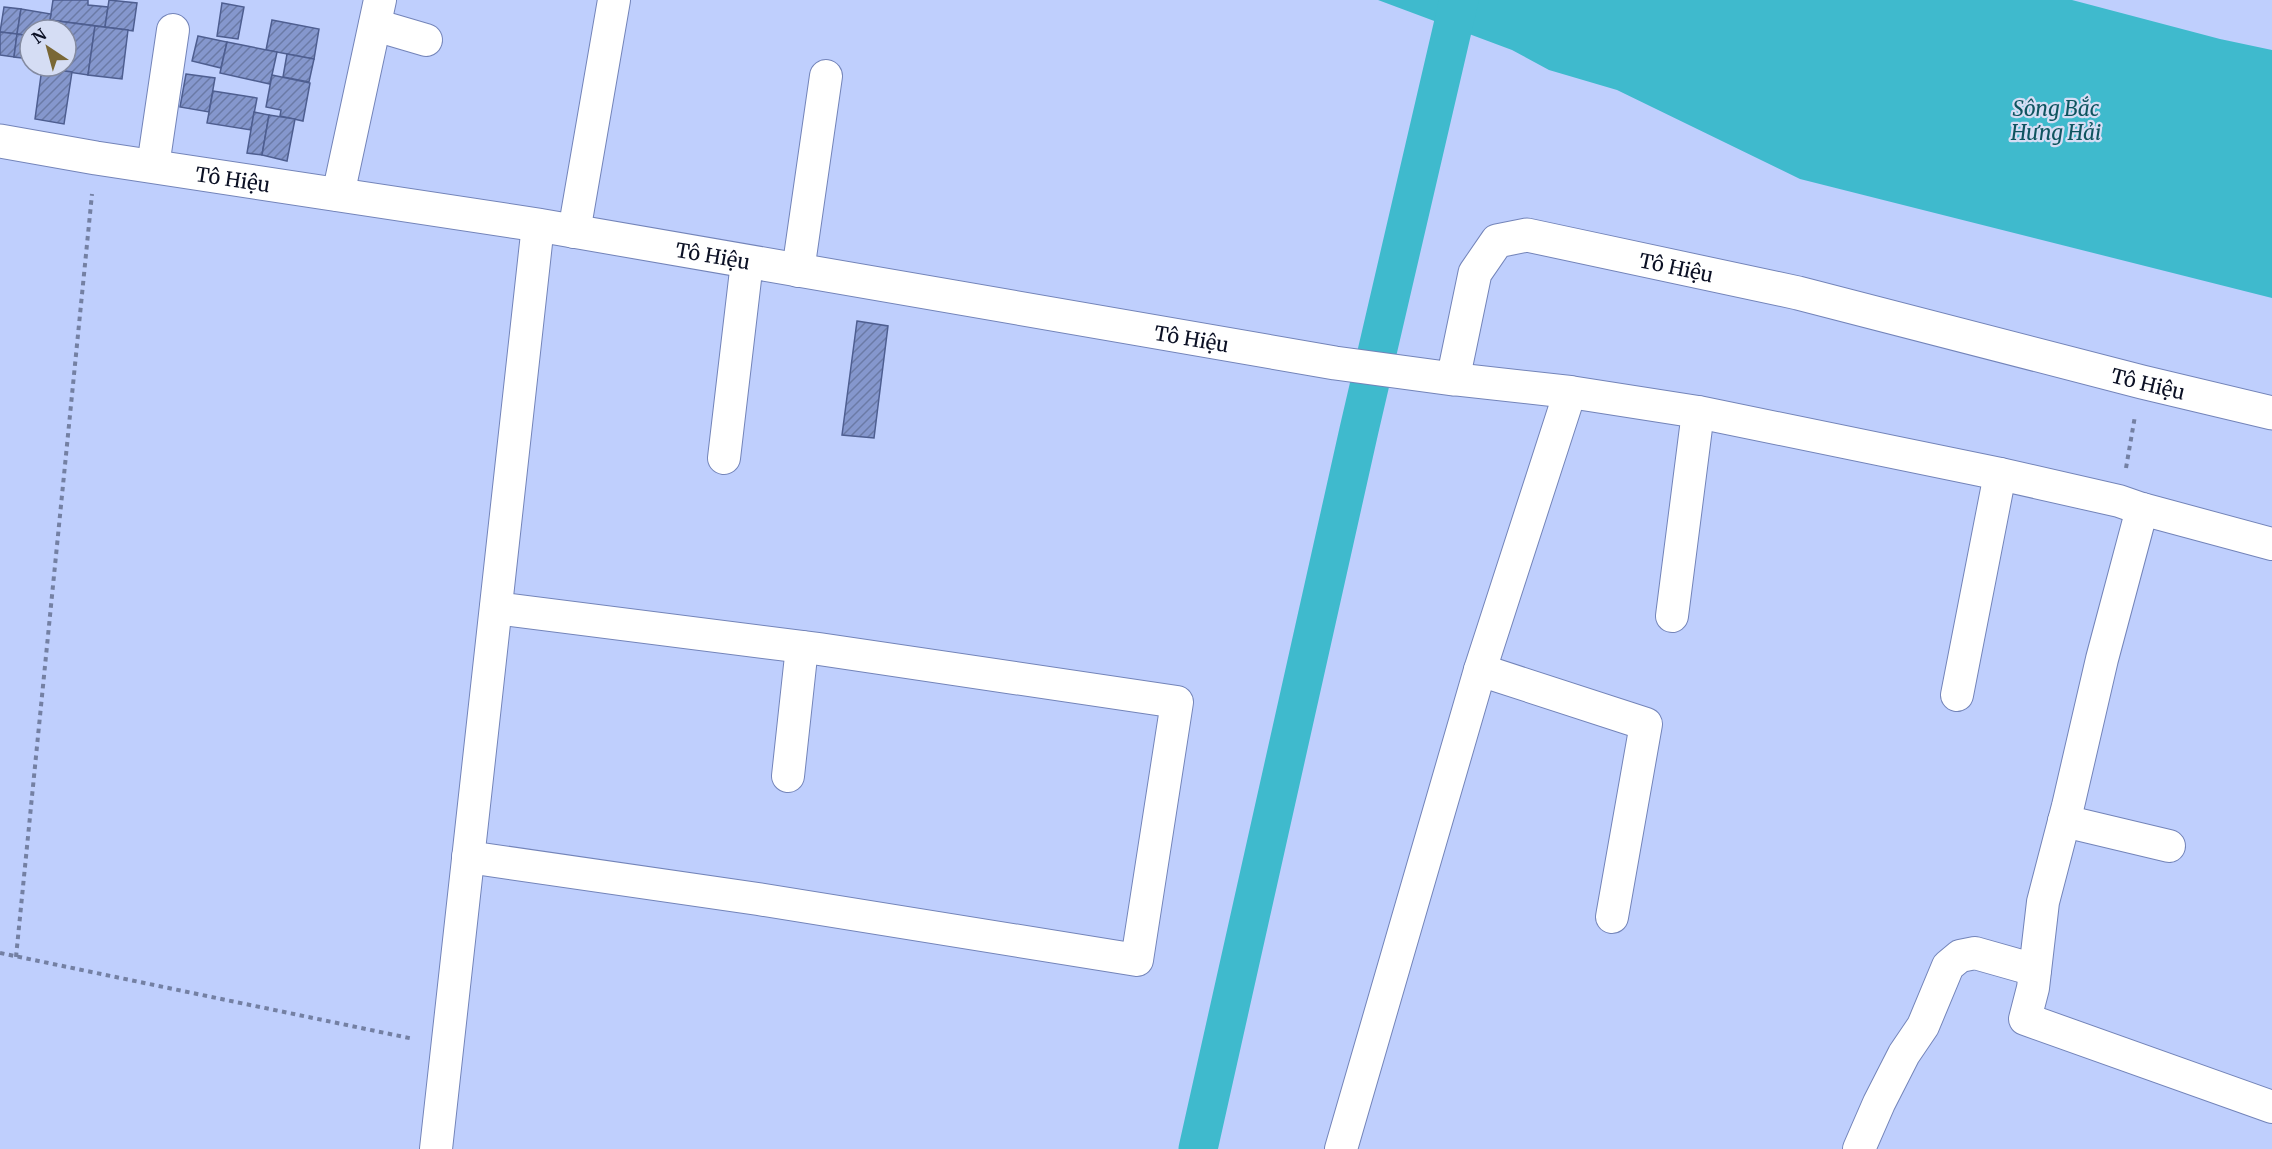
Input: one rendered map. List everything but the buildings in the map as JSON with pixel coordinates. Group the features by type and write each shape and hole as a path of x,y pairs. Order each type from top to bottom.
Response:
{"main road":[{"name":"Tô Hiệu","path":"0,141 96,158 538,225 1335,363 1438,377 1474,273 1497,241 1527,236 1798,293 2142,382 2272,413"}],"street":[{"path":"574,232 614,0"},
{"path":"338,195 378,12 426,40"},
{"path":"153,166 172,30"},
{"path":"798,271 826,76"},
{"path":"436,1149 538,225"},
{"path":"724,458 747,262"},
{"path":"1438,377 1570,392 1698,411 2000,474 2130,505 2272,544"},
{"path":"1341,1149 1480,669 1570,392"},
{"path":"1672,616 1698,411"},
{"path":"1957,695 2000,474"},
{"path":"2130,505 2102,659 2043,902 2035,970 2025,1018 2272,1107"},
{"path":"468,857 758,899 1137,960 1177,702 802,647 496,608"},
{"path":"788,776 802,647"},
{"path":"1480,669 1646,724 1612,916"},
{"path":"2064,821 2169,846"},
{"path":"1859,1149 1904,1054 1923,1026 1948,966 1960,957 1975,953 2035,970"}],"path":[{"path":"16,957 96,158"},
{"path":"2130,505 2142,382"},
{"path":"0,953 447,1046"}],"water":[{"name":"Sông Bắc Hưng Hải","path":"1378,0 2072,0 2220,39 2272,50 2272,298 1800,179 1617,90 1549,70 1512,50"}],"waterway":[{"path":"1198,1149 1359,430 1459,0"}]}
